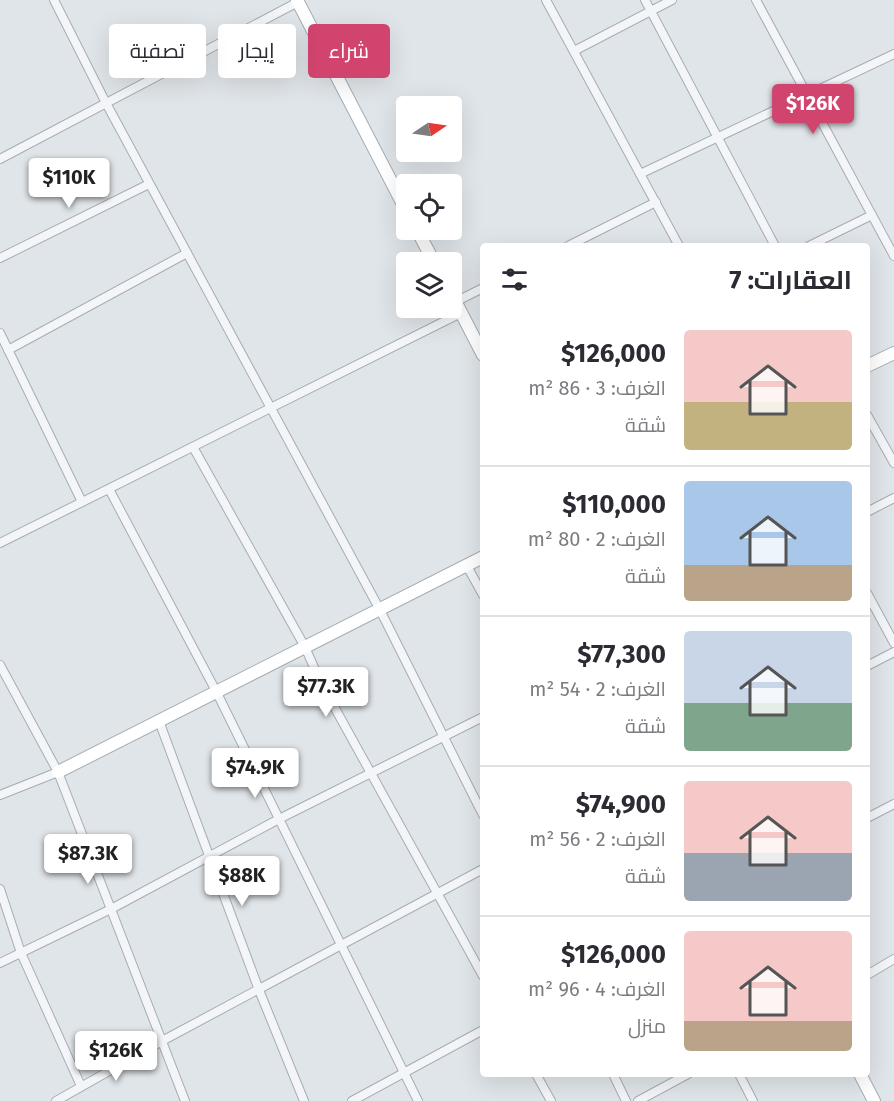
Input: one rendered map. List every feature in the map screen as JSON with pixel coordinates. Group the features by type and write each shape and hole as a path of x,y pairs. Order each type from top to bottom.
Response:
{"street":[{"path":"54,0 149,184 380,610 480,809"},
{"path":"546,0 677,243"},
{"path":"645,0 773,243"},
{"path":"574,51 672,0"},
{"path":"756,0 894,256"},
{"path":"0,159 297,1 396,191"},
{"path":"640,174 894,54"},
{"path":"0,258 149,184"},
{"path":"573,243 656,202"},
{"path":"815,243 872,215"},
{"path":"8,350 187,253"},
{"path":"462,300 480,290"},
{"path":"462,315 480,349"},
{"path":"0,543 270,408 429,318"},
{"path":"0,333 82,502"},
{"path":"870,365 894,353"},
{"path":"870,420 894,463"},
{"path":"193,447 305,647 320,681 480,970"},
{"path":"109,489 217,693 418,1101"},
{"path":"870,510 894,498"},
{"path":"0,795 58,772 480,559"},
{"path":"467,566 480,590"},
{"path":"870,599 894,643"},
{"path":"870,664 894,652"},
{"path":"0,665 58,772 185,1101"},
{"path":"0,963 111,909 279,819 480,718"},
{"path":"159,721 259,990 304,1101"},
{"path":"870,816 894,804"},
{"path":"56,1101 69,1097 81,1086 162,1041 480,871"},
{"path":"0,889 21,952 81,1086"},
{"path":"870,973 894,959"},
{"path":"352,1101 480,1032"},
{"path":"538,1077 551,1101"},
{"path":"614,1077 626,1101"},
{"path":"638,1101 682,1077"},
{"path":"741,1077 753,1101"},
{"path":"862,1077 874,1101"}]}
